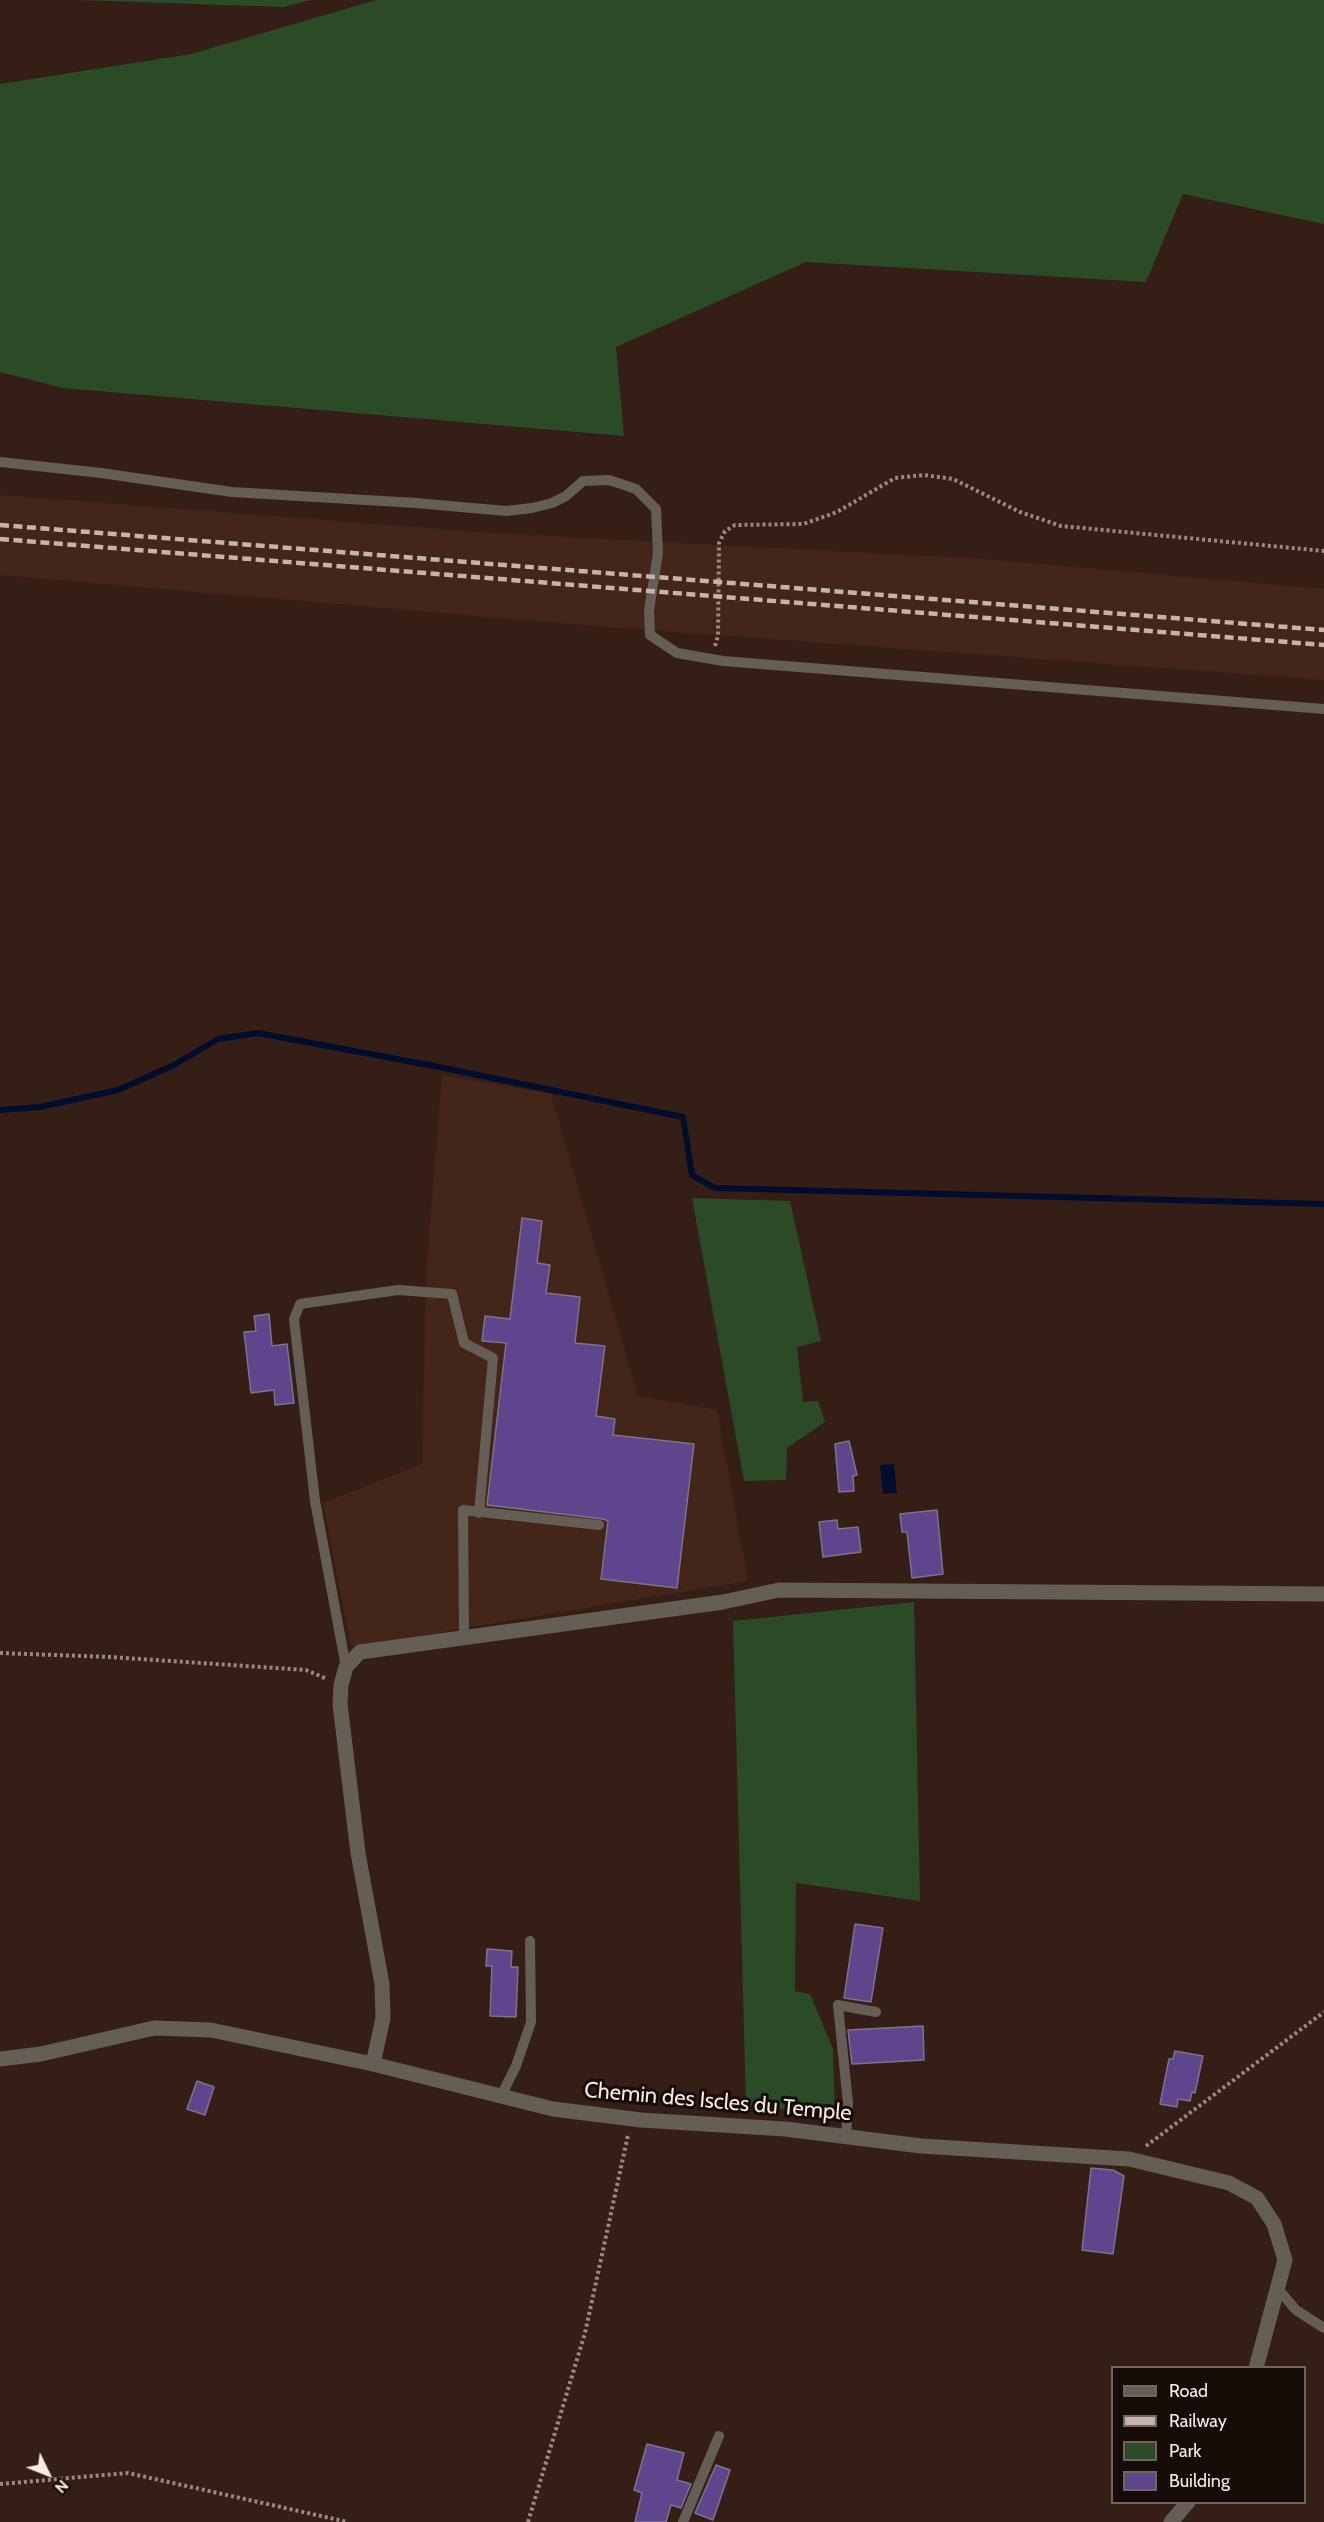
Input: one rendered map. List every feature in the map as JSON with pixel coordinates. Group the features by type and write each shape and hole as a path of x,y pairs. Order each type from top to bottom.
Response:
{"street":[{"path":"373,2064 383,2018 382,1983 358,1853 340,1704 341,1685 346,1667 360,1652 723,1602 778,1590 1324,1594"},
{"name":"Chemin des Iscles du Temple","path":"0,2059 41,2054 154,2028 211,2030 373,2064 553,2109 631,2119 785,2129 921,2146 1129,2159 1229,2183 1257,2198 1274,2224 1285,2260 1256,2366"},
{"path":"1172,2522 1186,2504"}],"lane":[{"path":"0,462 232,492 506,511 552,503 566,496 583,481 609,480 636,489 656,509 658,553 649,610 650,635 677,652 710,659 1324,709"},
{"path":"346,1667 315,1501 294,1319 300,1305 398,1290 453,1294 464,1343 493,1358 479,1513"},
{"path":"464,1637 463,1510 599,1525"},
{"path":"501,2096 516,2066 531,2022 530,1941"},
{"path":"846,2137 848,2103 838,2005 876,2012"},
{"path":"1278,2289 1296,2310 1324,2328"},
{"path":"683,2522 719,2436"}],"path":[{"path":"710,659 718,636 719,543 725,531 735,525 803,524 837,512 895,478 924,475 953,479 1020,512 1061,526 1324,551"},
{"path":"0,1653 110,1657 306,1670 341,1685"},
{"path":"1129,2159 1324,2012"},
{"path":"528,2522 585,2333 631,2119"},
{"path":"0,2484 128,2473 348,2522"}],"shaded area":[{"path":"0,495 491,533 984,559 1324,589 1324,680 583,625 0,575"},
{"path":"442,1075 551,1094 638,1396 717,1410 748,1581 351,1647 323,1503 422,1464 426,1273"}],"green space":[{"path":"79,0 311,0 283,7"},
{"path":"376,0 1324,0 1324,224 1183,194 1146,282 806,262 616,347 624,436 63,388 0,372 0,84 191,54"},
{"path":"692,1198 790,1201 821,1341 797,1347 803,1402 818,1401 825,1422 787,1448 786,1480 744,1481"},
{"path":"914,1602 920,1901 796,1883 795,1991 810,1994 833,2049 835,2114 746,2106 733,1621"}],"water":[{"path":"894,1464 897,1493 883,1494 880,1465"}],"building":[{"path":"522,1218 542,1221 537,1263 550,1265 546,1293 580,1297 575,1343 605,1346 596,1416 615,1419 613,1435 694,1444 677,1588 601,1579 608,1521 487,1505 506,1343 482,1341 485,1316 510,1319"},
{"path":"269,1314 272,1346 287,1344 294,1403 275,1405 274,1390 251,1393 244,1332 256,1331 254,1316"},
{"path":"849,1441 857,1475 853,1476 854,1491 839,1492 835,1444"},
{"path":"937,1510 943,1574 912,1578 907,1532 902,1532 900,1514"},
{"path":"837,1520 838,1529 858,1527 861,1552 823,1557 819,1522"},
{"path":"855,1924 883,1928 871,2002 844,1998"},
{"path":"487,1949 512,1951 511,1967 518,1967 516,2017 490,2016 492,1966 486,1966"},
{"path":"923,2026 924,2060 852,2064 848,2030"},
{"path":"1175,2051 1203,2056 1195,2093 1192,2092 1190,2101 1178,2099 1177,2107 1160,2104 1169,2059 1173,2059"},
{"path":"197,2081 214,2087 205,2115 187,2109"},
{"path":"1091,2168 1113,2170 1124,2176 1113,2254 1082,2250"},
{"path":"647,2444 684,2453 677,2480 691,2484 681,2508 671,2505 666,2522 635,2522 642,2493 634,2490"},
{"path":"716,2465 730,2470 713,2520 695,2513"}],"waterway":[{"path":"0,1110 40,1107 118,1090 174,1065 218,1039 258,1033 683,1117 692,1175 715,1188 1324,1204"}],"railway":[{"path":"0,525 1324,630"},
{"path":"0,539 1324,645"}]}
